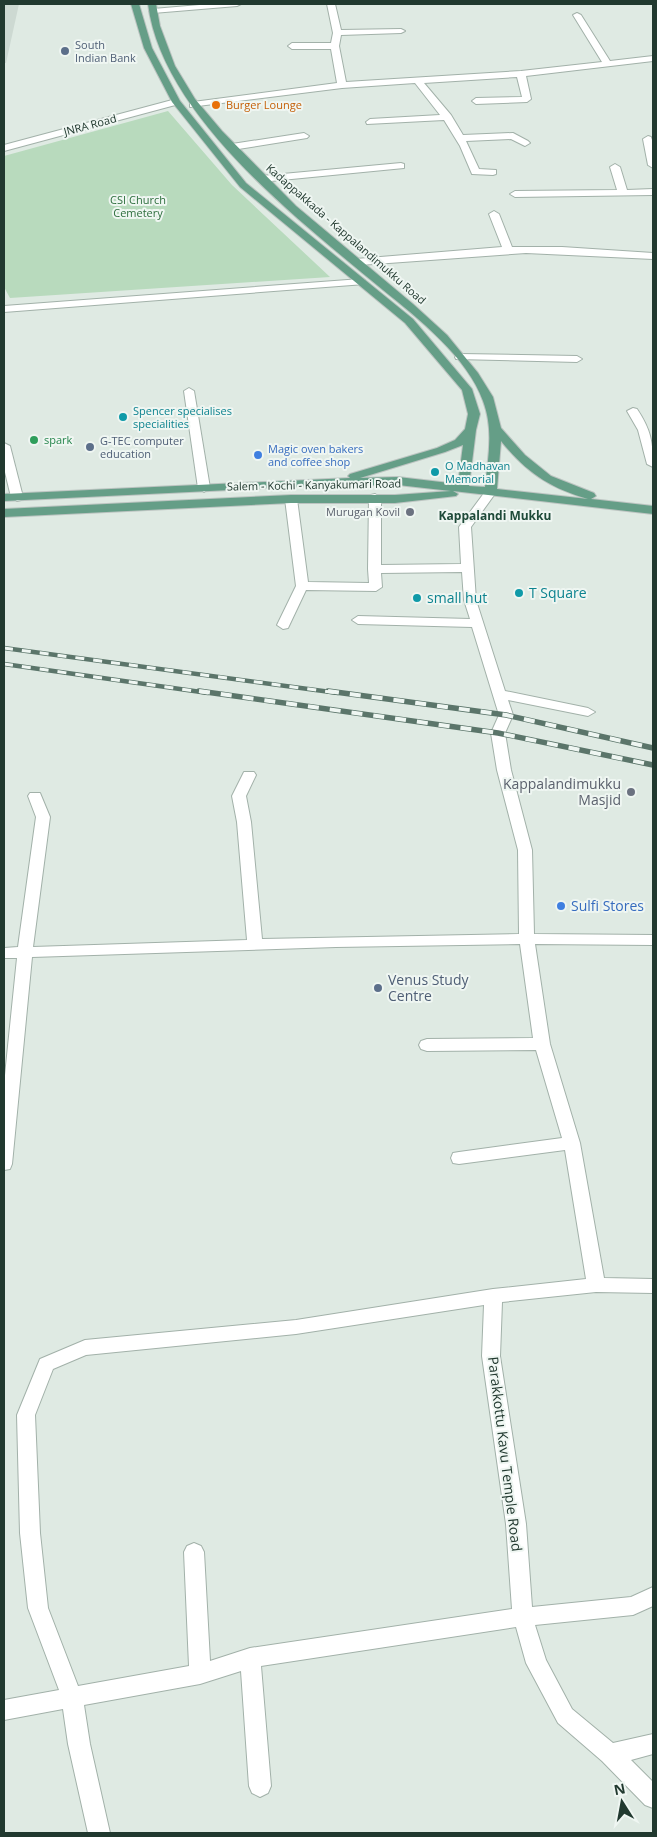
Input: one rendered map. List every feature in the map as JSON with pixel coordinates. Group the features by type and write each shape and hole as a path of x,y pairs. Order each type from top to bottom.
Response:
{"main road":[{"name":"Kadappakkada - Kappalandimukku Road","path":"135,4 148,48 176,102 243,186 409,321 467,389 474,414 470,430"},
{"name":"Kadappakkada - Kappalandimukku Road","path":"153,7 161,42 174,73 193,105 261,179 356,262 411,305 460,357 486,394 496,429 491,491"},
{"path":"496,429 525,462 544,477 564,487 630,508"},
{"path":"313,482 354,476 441,450 459,442 470,430"},
{"path":"463,488 470,430"},
{"name":"Salem - Kochi - Kanyakumari Road","path":"4,498 313,482 398,482 653,510"},
{"path":"4,513 291,499 395,498 491,491"}],"street":[{"path":"153,7 237,4"},
{"path":"331,4 336,33 335,46 342,85"},
{"path":"577,15 607,63"},
{"path":"336,33 401,31"},
{"path":"292,46 335,46"},
{"path":"193,105 342,85 521,74 653,59"},
{"path":"476,101 527,99 521,74"},
{"path":"417,80 448,117 470,157 475,172 493,172"},
{"name":"JNRA Road","path":"4,148 176,102"},
{"path":"370,122 448,117"},
{"path":"232,147 304,136"},
{"path":"460,138 513,136 525,143"},
{"path":"648,139 653,165"},
{"path":"261,179 401,166"},
{"path":"615,167 623,193"},
{"path":"515,194 653,192"},
{"path":"494,214 508,250"},
{"path":"356,262 406,260 508,250 653,256"},
{"path":"4,309 361,282"},
{"path":"460,357 577,359"},
{"path":"189,391 204,488"},
{"path":"633,410 644,430 653,464"},
{"path":"4,446 17,497"},
{"path":"491,491 465,527 470,600 506,715 498,733 504,770 525,850 528,939 542,1044 572,1142 596,1286"},
{"path":"302,586 376,588 374,569 375,498"},
{"path":"283,625 302,586 291,499"},
{"path":"374,569 468,568"},
{"path":"358,620 477,623"},
{"path":"500,694 588,712"},
{"path":"249,775 239,796 244,822 255,945"},
{"path":"4,1164 25,953 43,817 35,796"},
{"path":"4,953 528,939 653,940"},
{"path":"427,1045 542,1044"},
{"path":"458,1158 572,1142"},
{"path":"99,1833 79,1744 72,1698 38,1608 30,1533 26,1415 46,1364 85,1348 296,1327 494,1296 596,1286 653,1286"},
{"name":"Parakkottu Kavu Temple Road","path":"494,1296 491,1356 516,1524 523,1617 536,1663 565,1716 610,1754 653,1797"},
{"path":"194,1552 200,1674"},
{"path":"4,1710 200,1674 250,1658 523,1617 633,1606 653,1596"},
{"path":"250,1658 260,1786"},
{"path":"610,1754 653,1744"}],"shaded area":[{"path":"4,4 19,4 6,63 4,63"}],"green space":[{"name":"CSI Church Cemetery","path":"168,111 232,185 330,277 10,298 4,287 4,156"}],"railway":[{"path":"4,648 338,693"},
{"path":"4,664 208,693"},
{"path":"199,691 498,733 653,765"},
{"path":"328,691 506,715 653,748"}],"place":[{"name":"South Indian Bank","path":"65,51"},
{"name":"Burger Lounge","path":"216,105"},
{"name":"Spencer specialises specialities","path":"123,417"},
{"name":"spark","path":"34,440"},
{"name":"G-TEC computer education","path":"90,447"},
{"name":"Magic oven bakers and coffee shop","path":"258,455"},
{"name":"O Madhavan Memorial","path":"435,472"},
{"name":"Murugan Kovil","path":"410,512"},
{"name":"T Square","path":"519,593"},
{"name":"small hut","path":"417,598"},
{"name":"Kappalandimukku Masjid","path":"631,792"},
{"name":"Sulfi Stores","path":"561,906"},
{"name":"Venus Study Centre","path":"378,988"}],"district":[{"name":"Kappalandi Mukku","path":"495,516"}]}
